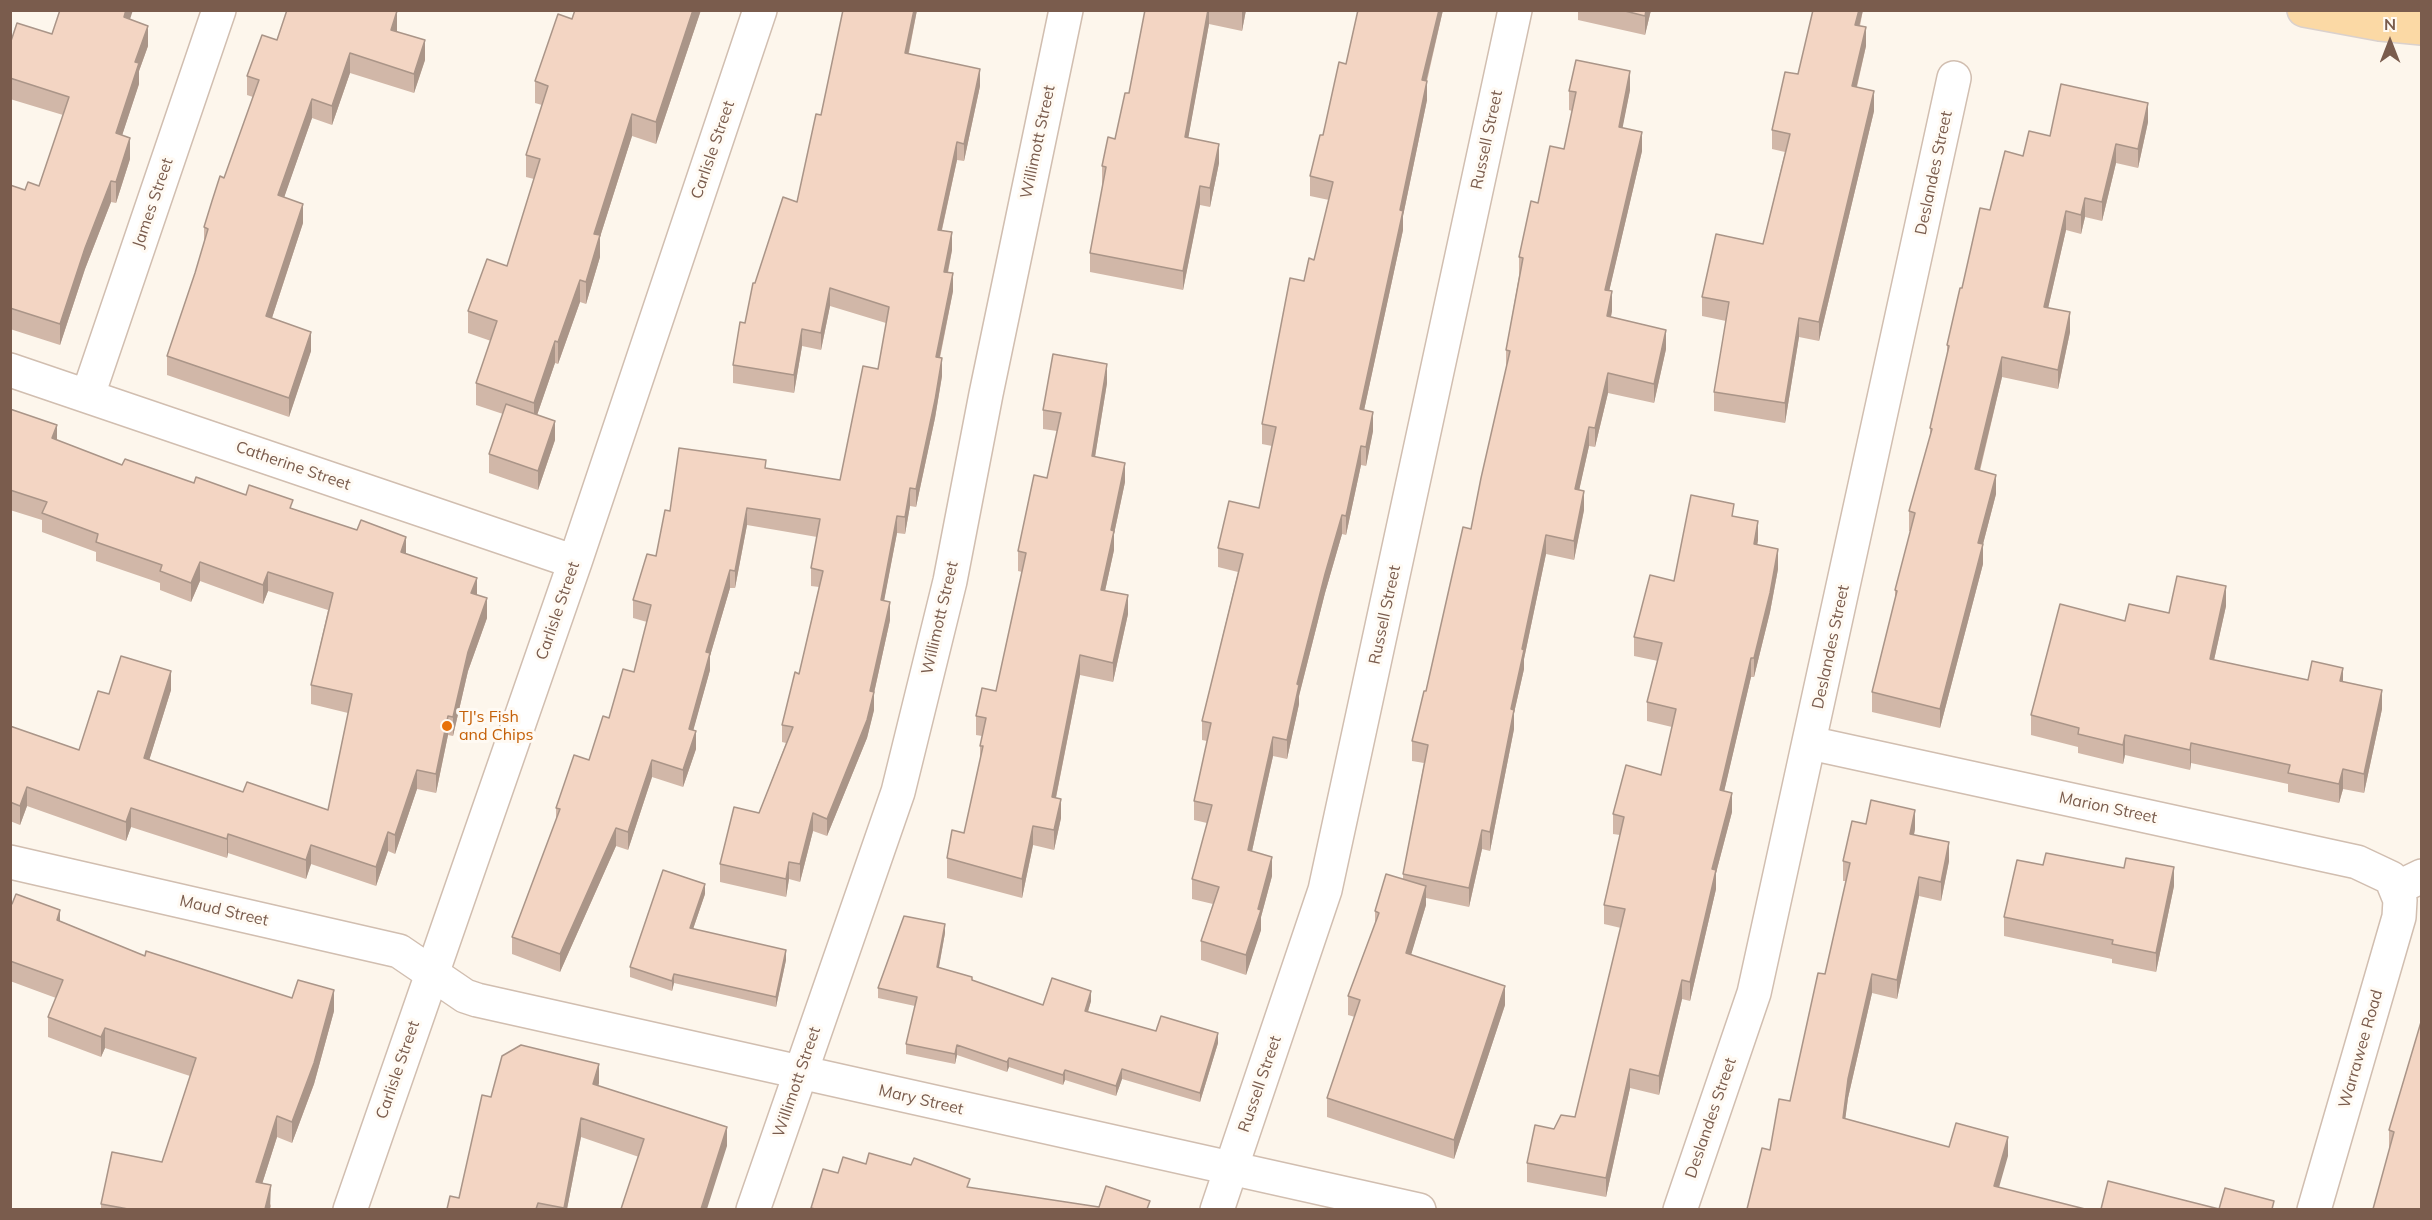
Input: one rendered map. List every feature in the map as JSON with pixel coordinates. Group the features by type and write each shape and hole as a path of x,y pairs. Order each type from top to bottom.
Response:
{"main road":[{"path":"2304,10 2380,24 2421,28"}],"street":[{"name":"James Street","path":"88,395 219,10"},
{"name":"Carlisle Street","path":"350,1209 575,562 760,10"},
{"name":"Willimott Street","path":"753,1209 901,781 950,581 990,371 1066,10"},
{"name":"Russell Street","path":"1217,1209 1325,890 1515,10"},
{"name":"Deslandes Street","path":"1680,1209 1754,993 1954,78"},
{"name":"Catherine Street","path":"10,370 575,562"},
{"name":"Marion Street","path":"1810,743 2357,862 2391,878 2409,882"},
{"name":"Maud Street","path":"10,862 399,951 430,974"},
{"name":"Warrawee Road","path":"2314,1209 2399,917 2400,900 2409,882"},
{"name":"Mary Street","path":"430,974 465,996 477,1000 1419,1209"}],"building":[{"path":"60,10 126,10 124,17 148,26 135,62 139,63 116,133 130,138 116,182 111,181 85,248 60,324 10,308 10,185 25,190 28,182 39,186 69,97 10,78 10,44 17,23 52,34"},
{"path":"287,10 395,10 397,11 391,30 425,40 414,74 350,53 332,106 312,99 278,195 303,204 266,316 311,332 289,398 167,356 208,229 204,227 220,176 224,178 259,80 247,76 262,35 277,40"},
{"path":"575,10 693,10 656,122 632,114 594,234 600,235 586,282 580,280 558,342 555,341 534,403 476,383 497,321 468,311 487,259 507,266 540,159 526,155 548,86 535,81 558,14 572,19"},
{"path":"843,10 914,10 905,53 980,69 964,144 957,142 938,230 952,232 944,272 953,273 936,357 942,358 916,489 910,488 905,517 897,516 881,600 890,602 870,691 874,692 867,720 827,819 813,813 800,864 789,862 786,879 720,864 734,807 759,813 793,727 782,725 795,672 799,674 823,571 811,568 820,519 747,508 735,571 730,570 706,652 710,653 689,729 696,731 683,770 652,760 628,832 616,828 560,954 512,937 560,809 556,808 574,755 589,760 603,716 609,718 623,669 634,672 651,605 633,600 647,554 656,556 665,510 670,511 679,448 766,460 765,468 840,480 863,366 878,369 889,307 830,288 821,333 802,329 794,375 733,365 740,322 745,323 753,283 755,283 783,197 797,202 816,114 821,115"},
{"path":"1145,10 1208,10 1185,137 1219,144 1210,188 1200,186 1183,271 1090,253 1106,167 1102,166 1108,137 1115,139 1125,93 1129,93"},
{"path":"1358,10 1439,10 1422,80 1427,81 1400,210 1403,211 1360,409 1373,412 1366,447 1361,446 1346,516 1342,515 1325,574 1297,684 1299,685 1287,740 1273,737 1248,850 1272,857 1258,909 1261,910 1246,955 1201,941 1219,887 1192,879 1212,805 1194,801 1211,723 1202,721 1243,554 1218,548 1229,501 1259,508 1276,427 1262,424 1290,278 1304,281 1309,258 1314,260 1333,182 1310,176 1320,135 1323,135 1339,62 1346,64"},
{"path":"1621,10 1646,10 1645,16"},
{"path":"1813,10 1859,10 1855,25 1866,27 1852,86 1874,91 1819,322 1799,318 1785,403 1714,392 1729,302 1702,297 1716,234 1763,244 1790,134 1772,130 1785,72 1798,74"},
{"path":"1576,60 1630,71 1619,127 1642,132 1605,290 1612,291 1607,316 1666,330 1654,384 1608,373 1595,428 1589,427 1575,489 1584,491 1574,541 1546,535 1522,649 1524,650 1511,709 1514,710 1490,832 1482,830 1469,888 1403,874 1428,745 1412,741 1424,691 1426,691 1463,527 1471,529 1510,351 1506,350 1523,258 1519,257 1531,201 1538,203 1550,146 1564,149 1576,92 1569,91"},
{"path":"2061,84 2148,103 2138,149 2116,144 2102,202 2085,198 2081,215 2066,211 2044,307 2070,312 2058,370 2002,357 1975,469 1996,475 1978,543 1983,544 1940,709 1872,692 1915,513 1909,511 1932,429 1930,428 1949,346 1947,345 1980,208 1990,210 2005,151 2023,156 2029,131 2050,136"},
{"path":"1053,354 1107,364 1092,456 1125,463 1111,530 1114,531 1101,590 1128,595 1113,663 1080,655 1052,797 1061,799 1054,830 1033,826 1022,879 947,858 952,830 964,833 983,746 980,746 986,718 976,716 982,688 996,691 1026,553 1018,551 1034,475 1047,478 1061,413 1043,410"},
{"path":"506,404 555,421 538,471 489,454"},
{"path":"10,409 57,425 52,438 122,465 125,459 194,483 196,477 246,495 249,485 293,500 290,508 357,530 361,520 406,537 401,552 477,578 471,593 487,598 468,652 453,717 448,716 436,774 417,770 395,835 388,832 376,867 311,845 306,860 228,834 227,839 131,808 126,822 27,787 20,806 10,802 10,726 79,750 98,691 109,694 121,656 171,671 144,758 243,792 247,782 328,810 352,694 311,685 333,593 268,572 263,585 200,562 191,583 160,571 162,565 96,542 98,534 42,513 47,502 10,490"},
{"path":"1691,495 1734,504 1732,516 1758,521 1754,544 1778,549 1770,593 1754,658 1751,658 1720,790 1732,793 1712,869 1716,870 1690,982 1682,980 1659,1076 1630,1069 1606,1178 1527,1163 1535,1125 1554,1129 1561,1115 1575,1117 1625,909 1604,905 1624,817 1613,814 1626,765 1661,775 1676,709 1647,702 1662,643 1634,637 1650,575 1674,581"},
{"path":"2177,576 2226,586 2210,659 2308,680 2312,661 2343,668 2340,681 2382,690 2364,774 2343,769 2339,784 2288,773 2290,765 2191,743 2190,750 2125,735 2123,745 2078,734 2079,728 2031,715 2060,604 2125,621 2129,604 2169,613"},
{"path":"1871,800 1915,810 1910,834 1949,842 1941,882 1919,877 1897,980 1872,974 1848,1079 1843,1118 1949,1147 1956,1123 2008,1137 1994,1186 2085,1209 1747,1209 1762,1148 1770,1150 1779,1099 1790,1101 1818,973 1825,974 1850,863 1843,861 1852,821 1866,824"},
{"path":"2046,853 2124,868 2126,858 2174,867 2156,953 2112,944 2113,940 2004,917 2017,860 2043,865"},
{"path":"663,870 705,884 690,928 786,950 776,997 674,974 672,981 630,967"},
{"path":"1386,874 1426,886 1406,953 1505,986 1454,1140 1327,1098 1360,1000 1348,996 1379,913 1375,911"},
{"path":"16,894 60,910 57,920 145,956 146,951 292,998 298,980 334,990 314,1063 292,1122 277,1116 256,1182 271,1185 265,1209 128,1209 101,1204 112,1152 162,1162 196,1058 105,1028 101,1037 48,1017 63,980 10,961 10,904"},
{"path":"904,916 945,924 937,967 972,977 972,980 1043,1005 1052,978 1091,991 1085,1011 1156,1031 1161,1016 1218,1033 1200,1093 1122,1069 1116,1086 1065,1070 1063,1075 1009,1058 1007,1062 957,1045 955,1054 906,1044 917,997 878,988"},
{"path":"2421,1022 2421,1209 2373,1209 2394,1132 2389,1130"},
{"path":"521,1045 599,1064 593,1084 727,1127 701,1209 621,1209 644,1139 581,1118 564,1208 538,1203 536,1209 447,1209 450,1196 459,1198 482,1095 491,1097 502,1056"},
{"path":"869,1153 911,1165 914,1158 970,1179 967,1187 1099,1207 1106,1186 1150,1201 1147,1209 811,1208 823,1169 838,1173 843,1157 866,1164"},
{"path":"2108,1181 2219,1209 2101,1209"},
{"path":"2225,1188 2274,1201 2272,1209 2219,1209"}],"place":[{"name":"TJ's Fish and Chips","path":"447,726"}]}
